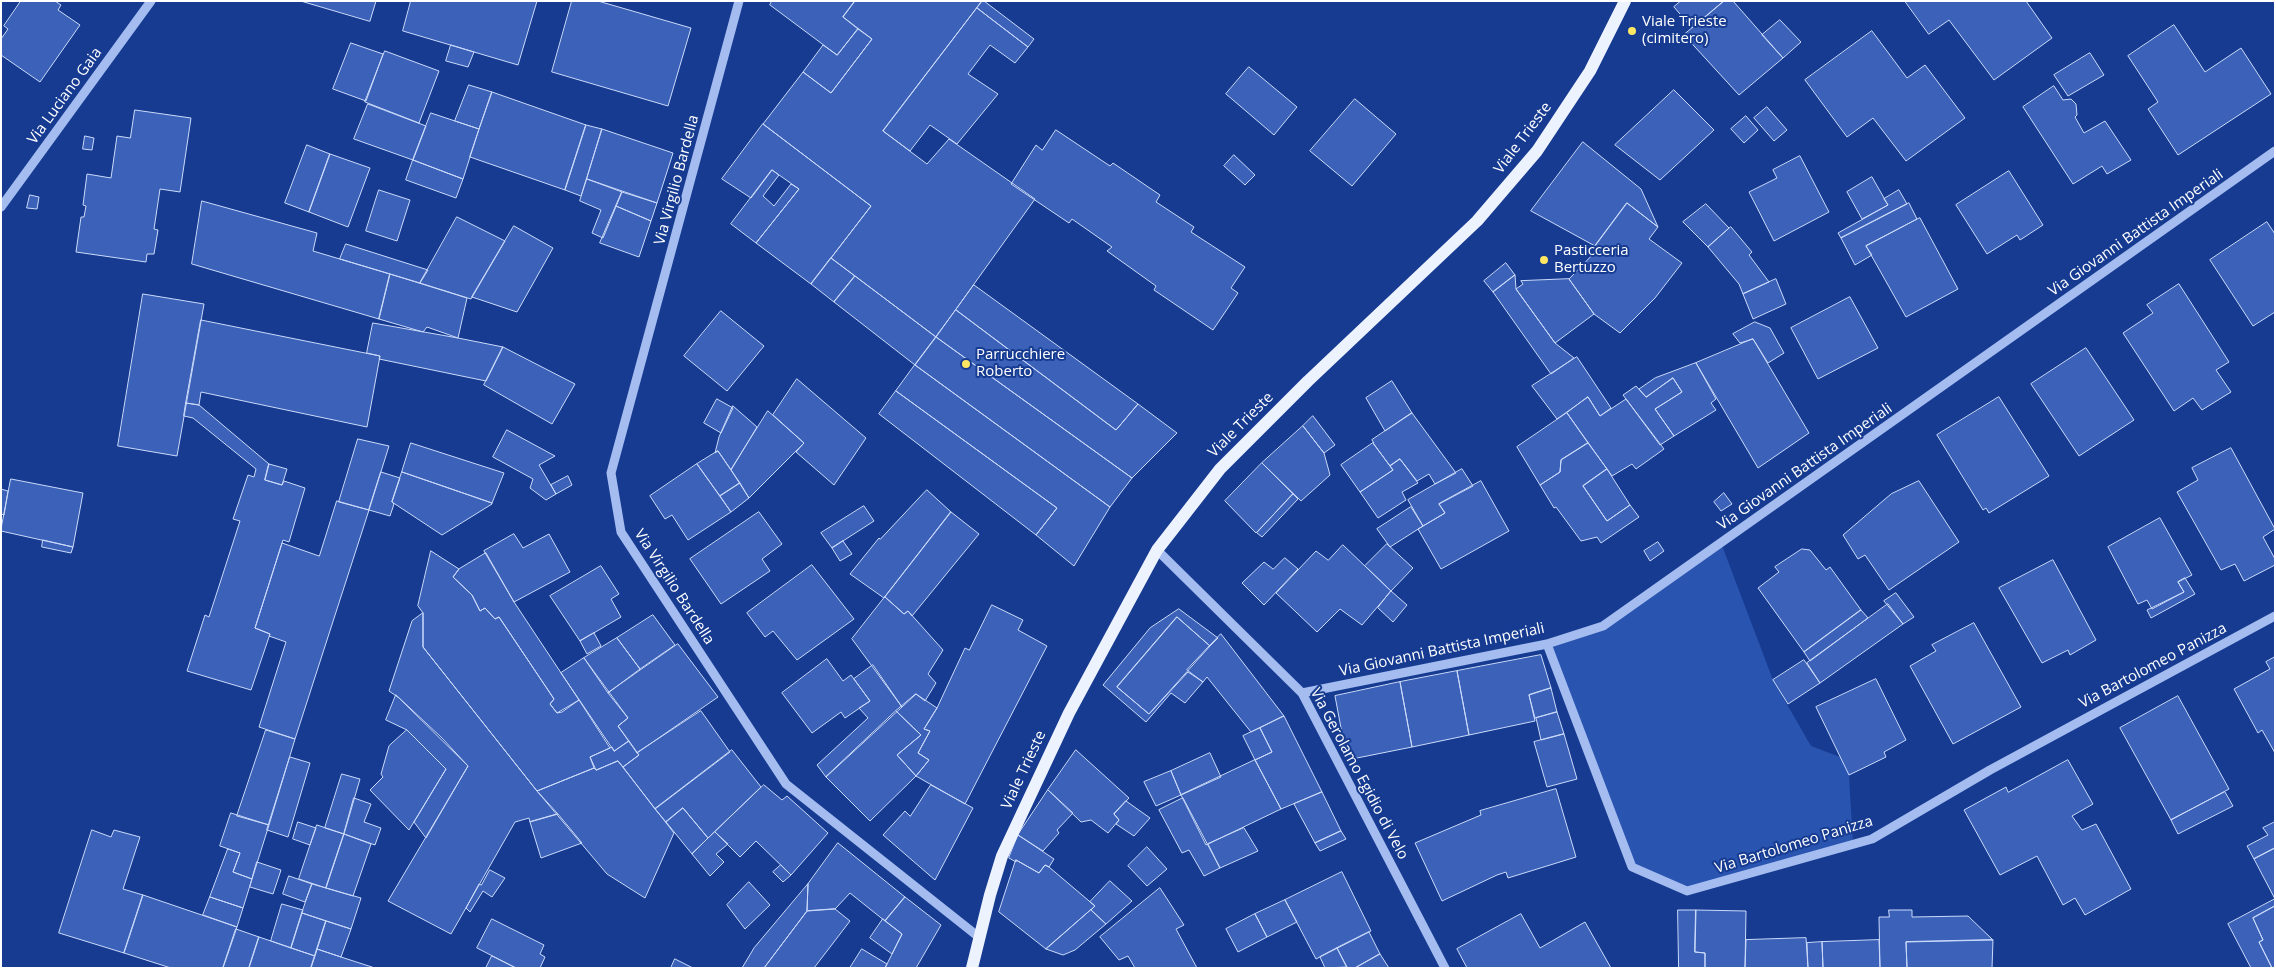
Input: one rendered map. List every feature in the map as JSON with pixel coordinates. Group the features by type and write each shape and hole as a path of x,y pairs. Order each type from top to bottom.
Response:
{"main road":[{"name":"Viale Trieste","path":"972,968 990,895 1002,856 1068,713 1156,550 1220,469 1308,381 1483,214 1537,151 1590,70 1625,1"}],"street":[{"name":"Via Luciano Gaia","path":"1,207 151,1"},
{"name":"Via Virgilio Bardella","path":"739,1 611,473 621,532 786,784 980,938"},
{"name":"Via Giovanni Battista Imperiali","path":"1302,693 1547,644 1603,626 2275,151"},
{"name":"Via Gerolamo Egidio di Velo","path":"1156,550 1226,616 1302,693 1445,968"},
{"name":"Via Bartolomeo Panizza","path":"1547,644 1632,867 1687,891 1872,839 1990,770 2275,616"}],"shaded area":[{"path":"1721,543 1773,680 1811,746 1840,757 1849,775 1853,844 1687,891 1632,867 1547,644 1603,626"}],"building":[{"path":"21,1 55,1 61,5 58,10 80,25 40,82 1,55 1,39 8,29 4,26"},
{"path":"301,1 376,1 370,21"},
{"path":"411,1 537,1 518,65 403,31"},
{"path":"572,1 598,1 691,28 668,106 552,72"},
{"path":"772,1 855,1 843,17 858,29 837,55 770,5"},
{"path":"855,1 982,1 883,131 927,164 949,139 1035,199 936,337 831,258 871,206 763,124 803,72 831,93 872,39 843,17"},
{"path":"982,1 1034,39 1028,47 977,8"},
{"path":"1681,1 1724,1 1692,28 1674,7"},
{"path":"1724,1 1733,1 1783,58 1739,95 1684,35"},
{"path":"1905,1 2026,1 2052,38 1994,80 1949,20 1929,34"},
{"path":"977,8 1028,47 1015,63 990,45 968,74 998,94 957,144 930,125 910,151 883,131"},
{"path":"1780,20 1801,42 1783,58 1762,35"},
{"path":"2174,25 2205,72 2241,48 2271,94 2178,155 2148,109 2158,102 2128,56"},
{"path":"858,29 872,39 831,93 803,72 823,45 837,55"},
{"path":"1872,31 1907,78 1925,65 1965,118 1906,161 1873,118 1847,137 1805,80"},
{"path":"351,43 383,54 366,101 333,89"},
{"path":"451,45 474,52 468,67 446,61"},
{"path":"385,51 439,71 419,123 365,102"},
{"path":"2090,53 2104,75 2068,96 2054,75"},
{"path":"1249,67 1297,107 1274,135 1226,94"},
{"path":"469,85 492,92 479,129 455,121"},
{"path":"2054,86 2063,100 2071,99 2076,104 2077,115 2075,117 2084,133 2105,121 2131,160 2107,174 2102,166 2073,184 2023,107"},
{"path":"1674,90 1714,130 1660,180 1615,145"},
{"path":"492,92 586,125 565,190 470,157"},
{"path":"1355,99 1396,134 1352,186 1310,151"},
{"path":"368,104 426,126 413,160 354,139"},
{"path":"1767,107 1787,130 1774,141 1754,118"},
{"path":"135,110 191,118 180,192 160,189 154,229 158,230 154,254 147,254 146,262 76,252 81,217 84,217 86,206 83,205 87,174 111,178 117,136 130,138"},
{"path":"431,113 479,129 463,179 413,160"},
{"path":"1746,116 1758,130 1744,143 1731,129"},
{"path":"763,124 871,206 811,284 756,243 799,189 772,170 751,198 722,179"},
{"path":"586,125 602,129 581,196 565,190"},
{"path":"602,129 673,153 657,203 587,179"},
{"path":"1056,130 1110,166 1113,163 1160,195 1156,202 1194,227 1191,232 1245,267 1231,288 1238,293 1213,330 1154,290 1156,286 1107,251 1112,247 1072,219 1069,223 1011,184 1036,145 1042,150"},
{"path":"85,136 94,138 92,150 83,149"},
{"path":"1583,142 1641,189 1658,227 1627,203 1595,246 1531,211"},
{"path":"307,145 330,154 309,212 285,203"},
{"path":"330,154 370,168 348,227 309,212"},
{"path":"1234,155 1255,175 1245,185 1224,166"},
{"path":"1800,156 1829,212 1774,241 1749,192 1777,178 1773,170"},
{"path":"413,160 463,179 456,198 406,180"},
{"path":"772,170 779,175 763,196 774,206 791,184 799,189 756,243 731,224"},
{"path":"2009,171 2043,225 2020,240 2017,235 1987,254 1956,205"},
{"path":"1872,177 1888,205 1862,219 1847,192"},
{"path":"587,179 622,192 603,238 592,233 601,210 580,201"},
{"path":"379,190 410,200 397,241 366,231"},
{"path":"1899,190 1907,204 1841,238 1838,233 1888,205 1884,199"},
{"path":"622,192 657,203 651,221 616,206"},
{"path":"30,195 39,197 37,209 27,208"},
{"path":"202,201 317,233 313,251 390,274 379,319 192,264"},
{"path":"1627,203 1658,227 1649,239 1682,263 1655,298 1620,333 1594,314 1569,279 1598,249 1595,246"},
{"path":"1909,203 1917,219 1866,246 1872,255 1855,265 1841,238"},
{"path":"1706,204 1729,228 1708,247 1683,222"},
{"path":"616,206 651,221 639,257 600,243"},
{"path":"457,217 505,241 471,299 420,283"},
{"path":"1920,218 1958,289 1906,317 1866,246"},
{"path":"2267,222 2275,234 2275,312 2253,326 2210,260"},
{"path":"514,226 553,248 517,312 472,297"},
{"path":"1731,227 1752,252 1749,255 1769,282 1743,294 1739,284 1708,247"},
{"path":"346,244 428,270 420,283 340,259"},
{"path":"831,258 855,276 834,302 811,284"},
{"path":"1506,263 1515,275 1493,292 1484,281"},
{"path":"390,274 467,298 458,338 427,327 423,332 379,319"},
{"path":"1515,275 1516,289 1555,343 1574,358 1551,374 1493,292"},
{"path":"855,276 936,337 915,365 834,302"},
{"path":"1569,279 1594,314 1555,343 1516,289 1523,284 1521,281"},
{"path":"1776,279 1786,304 1753,319 1743,294"},
{"path":"2179,284 2229,362 2216,370 2231,392 2202,410 2193,398 2174,411 2123,333 2153,313 2147,305"},
{"path":"974,285 1138,404 1116,430 956,310"},
{"path":"143,294 204,304 177,456 118,446"},
{"path":"1850,297 1878,348 1818,379 1791,328"},
{"path":"956,310 1116,430 1138,404 1177,433 1132,478 936,337"},
{"path":"721,311 764,346 727,391 684,356"},
{"path":"201,320 380,356 367,427 201,392 199,405 186,403"},
{"path":"1755,322 1770,328 1784,353 1768,363 1753,339 1740,343 1733,334"},
{"path":"373,323 503,347 486,381 379,359 380,356 367,353"},
{"path":"936,337 1132,478 1110,507 915,365"},
{"path":"1753,339 1809,433 1758,468 1696,363"},
{"path":"503,347 575,384 552,424 484,385"},
{"path":"2086,348 2134,420 2079,456 2031,384"},
{"path":"1577,357 1611,408 1600,416 1588,397 1557,419 1532,386"},
{"path":"1696,363 1716,399 1711,403 1716,410 1674,436 1655,409 1682,392 1673,378 1646,397 1639,389 1655,378"},
{"path":"915,365 1110,507 1074,566 1036,535 1057,508 896,391"},
{"path":"1673,378 1682,392 1655,409 1674,436 1660,445 1623,395 1636,386 1646,397"},
{"path":"797,379 866,438 834,485 796,452 804,443 773,415"},
{"path":"1392,381 1412,413 1385,431 1366,398"},
{"path":"896,391 1057,508 1036,535 879,414"},
{"path":"1588,397 1600,416 1626,399 1664,449 1636,469 1632,464 1612,476 1567,413"},
{"path":"1999,397 2049,476 1989,513 1986,508 1983,510 1937,435"},
{"path":"717,399 733,408 721,433 704,423"},
{"path":"186,403 199,405 269,464 265,480 282,485 284,481 305,488 289,542 283,540 255,628 270,634 251,690 187,671 205,615 209,617 240,521 233,519 248,475 254,477 256,469 193,418 184,416"},
{"path":"733,406 757,427 731,470 718,451 715,453 719,437"},
{"path":"768,411 804,443 749,498 731,470"},
{"path":"1412,413 1456,473 1435,484 1429,474 1417,481 1400,459 1390,466 1372,440"},
{"path":"1567,413 1588,443 1561,460 1560,472 1540,485 1517,447"},
{"path":"1313,416 1335,445 1324,453 1303,426"},
{"path":"1303,426 1324,453 1330,475 1301,501 1262,463"},
{"path":"507,430 555,456 539,465 556,494 546,500 530,488 533,479 493,457"},
{"path":"358,439 389,446 369,510 339,502"},
{"path":"411,443 504,473 492,503 402,472"},
{"path":"1373,443 1393,470 1360,492 1341,465"},
{"path":"1588,443 1607,469 1583,486 1607,521 1630,505 1639,517 1601,543 1597,537 1581,541 1556,507 1554,508 1540,485 1560,472 1561,460"},
{"path":"2231,448 2275,529 2263,537 2275,559 2275,565 2244,581 2235,564 2221,570 2177,492 2198,480 2192,468"},
{"path":"718,451 740,483 720,496 697,464"},
{"path":"1400,459 1418,483 1402,492 1406,500 1378,518 1360,492 1393,470 1390,466"},
{"path":"1262,463 1293,494 1256,533 1225,501"},
{"path":"269,464 287,469 282,485 265,480"},
{"path":"697,464 731,512 688,540 672,515 665,519 650,496"},
{"path":"1462,469 1473,486 1439,504 1445,513 1423,526 1408,500"},
{"path":"1607,469 1630,505 1607,521 1583,486"},
{"path":"381,472 400,478 392,502 394,504 390,516 369,510"},
{"path":"402,472 492,504 442,535 392,502"},
{"path":"568,476 572,485 556,494 551,485"},
{"path":"11,479 83,493 73,547 1,531"},
{"path":"1481,481 1509,531 1441,569 1418,529 1445,513 1439,504"},
{"path":"1919,481 1959,542 1889,590 1865,555 1858,559 1843,535 1891,494"},
{"path":"740,483 749,498 731,512 720,496"},
{"path":"1,489 8,491 4,515 1,514"},
{"path":"927,490 951,512 884,598 850,574 879,538"},
{"path":"1724,493 1732,504 1721,511 1714,502"},
{"path":"1293,494 1298,499 1262,537 1257,533"},
{"path":"337,501 369,510 295,739 259,727 286,642 269,636 270,634 255,628 282,543 319,556"},
{"path":"864,506 874,521 832,548 821,533"},
{"path":"1411,507 1423,526 1390,547 1377,529"},
{"path":"759,512 782,544 762,559 770,571 721,604 690,559"},
{"path":"951,512 979,534 912,616 908,611 904,614 885,597"},
{"path":"2160,518 2192,575 2178,582 2184,592 2152,609 2147,600 2138,604 2108,547"},
{"path":"514,534 523,548 549,534 570,572 514,602 484,551"},
{"path":"43,540 73,547 71,553 42,547"},
{"path":"843,541 852,554 840,561 832,548"},
{"path":"1658,542 1664,551 1650,561 1644,551"},
{"path":"1387,544 1413,568 1391,591 1365,566"},
{"path":"1343,545 1391,591 1362,625 1340,609 1317,632 1276,593 1316,551 1328,560"},
{"path":"1802,549 1810,550 1826,570 1830,567 1861,610 1804,652 1758,588 1779,572 1775,567"},
{"path":"431,551 459,569 453,577 472,595 480,611 485,608 495,619 499,617 554,699 550,704 557,713 579,700 610,748 590,757 594,768 537,791 423,647 423,613 418,606"},
{"path":"486,553 514,602 579,700 562,712 557,713 550,704 554,699 499,617 495,619 485,608 480,611 472,595 453,577 459,569"},
{"path":"1285,558 1298,569 1264,605 1242,583 1264,562 1273,569"},
{"path":"2053,560 2096,640 2070,655 2068,650 2042,663 1999,588"},
{"path":"812,565 854,619 797,660 773,631 765,637 747,613"},
{"path":"601,566 619,594 611,599 621,617 580,641 550,596"},
{"path":"2185,578 2195,594 2151,618 2147,610 2184,592 2178,582"},
{"path":"1391,591 1407,605 1393,622 1378,608"},
{"path":"1896,593 1914,617 1903,624 1884,601"},
{"path":"885,597 904,614 908,611 943,650 928,674 936,683 925,701 916,694 902,707 852,639"},
{"path":"1888,604 1903,624 1820,683 1807,663"},
{"path":"992,605 1023,620 1018,630 1047,646 965,804 916,776 929,760 918,753 930,731 924,729 937,708 965,648 969,650"},
{"path":"1179,609 1218,638 1210,646 1177,617 1117,687 1149,714 1188,672 1203,682 1185,703 1171,693 1146,722 1103,685 1150,628"},
{"path":"1861,610 1868,618 1810,661 1804,652"},
{"path":"423,613 423,647 537,791 558,814 530,822 529,818 515,822 451,934 388,901 468,766 399,698 389,691 412,621"},
{"path":"653,615 675,645 640,669 617,638"},
{"path":"1177,617 1210,646 1149,714 1117,687"},
{"path":"1974,623 2021,707 1953,744 1910,666 1936,651 1932,645"},
{"path":"594,633 601,646 587,654 580,641"},
{"path":"1221,634 1284,716 1251,732 1207,677 1203,682 1187,670"},
{"path":"617,638 640,669 608,693 584,658"},
{"path":"678,644 718,697 637,753 618,726 628,718 608,693"},
{"path":"1541,655 1551,688 1529,695 1535,721 1469,735 1457,671"},
{"path":"2275,657 2275,753 2262,730 2258,733 2234,689 2270,669 2266,662"},
{"path":"584,658 628,718 618,726 629,741 614,751 561,673"},
{"path":"827,659 843,681 851,675 870,701 845,718 841,712 812,733 782,693"},
{"path":"1804,660 1820,683 1788,704 1773,680"},
{"path":"873,665 902,707 826,777 817,765 868,718 859,708 870,701 854,679"},
{"path":"1457,671 1469,735 1412,747 1400,682"},
{"path":"1876,679 1906,740 1884,752 1886,757 1849,775 1816,707"},
{"path":"1400,682 1412,747 1347,760 1335,696"},
{"path":"1551,688 1557,712 1535,718 1529,695"},
{"path":"916,694 937,708 924,729 930,731 918,753 929,760 916,776 897,755 921,735 896,711"},
{"path":"396,695 442,738 468,766 426,838 414,822 446,769 407,730 386,720"},
{"path":"2178,696 2229,789 2171,820 2120,728"},
{"path":"701,711 730,752 655,809 623,767 639,755 637,753"},
{"path":"896,711 921,735 897,755 916,776 870,821 826,777"},
{"path":"1557,712 1564,734 1541,740 1536,718"},
{"path":"1284,716 1322,792 1281,809 1255,760 1272,752 1260,728"},
{"path":"1260,728 1272,752 1255,760 1243,736"},
{"path":"266,730 295,739 269,825 237,816"},
{"path":"407,730 446,769 409,830 370,790 383,777 381,774 389,746"},
{"path":"1564,734 1577,779 1547,787 1534,742"},
{"path":"629,741 639,755 623,767 618,761 596,770 590,757 612,747 614,751"},
{"path":"732,750 761,787 708,838 683,808 666,822 655,809"},
{"path":"1076,750 1129,798 1114,814 1119,820 1108,833 1091,820 1081,822 1048,790"},
{"path":"1210,753 1221,777 1181,795 1171,771"},
{"path":"290,757 310,763 288,837 267,830"},
{"path":"1255,760 1281,809 1206,845 1181,795"},
{"path":"2068,760 2093,804 2072,816 2082,830 2096,824 2131,889 2085,915 2075,898 2063,905 2037,856 2000,875 1964,810 2006,787 2008,792"},
{"path":"618,761 674,833 645,898 607,874 537,791 594,768 596,770"},
{"path":"1171,771 1181,795 1156,806 1144,782"},
{"path":"342,774 360,779 344,834 325,828"},
{"path":"764,785 782,800 787,796 828,833 791,875 756,841 740,857 715,832"},
{"path":"931,785 973,808 935,880 883,835 905,811 910,816"},
{"path":"1556,789 1576,857 1508,878 1506,872 1442,901 1415,843 1481,815 1480,811"},
{"path":"1048,790 1073,813 1057,830 1059,833 1043,851 1018,835"},
{"path":"1322,792 1341,831 1315,843 1294,804"},
{"path":"2225,792 2233,806 2178,834 2171,820"},
{"path":"354,798 371,804 364,822 381,828 375,845 344,834"},
{"path":"1183,798 1220,868 1204,876 1189,850 1182,853 1159,810"},
{"path":"1126,801 1150,818 1134,836 1116,824 1119,820 1114,814"},
{"path":"683,808 708,838 692,854 666,822"},
{"path":"231,813 269,825 252,879 233,872 240,853 220,846"},
{"path":"558,814 582,843 541,858 530,822"},
{"path":"298,822 316,828 310,845 293,839"},
{"path":"2275,822 2275,848 2254,859 2247,846 2268,835 2263,828"},
{"path":"317,825 344,834 326,888 299,879"},
{"path":"1244,828 1258,851 1220,868 1208,844"},
{"path":"92,830 111,837 114,830 140,837 123,889 143,895 124,953 59,933"},
{"path":"1341,831 1346,839 1320,851 1315,843"},
{"path":"715,832 728,844 716,854 724,862 710,876 692,854"},
{"path":"344,834 371,844 353,896 326,888"},
{"path":"1018,835 1054,859 1049,867 1045,865 1039,873 1009,858"},
{"path":"838,843 905,897 885,921 850,893 835,909 807,911 808,884"},
{"path":"1147,847 1167,869 1147,886 1128,866"},
{"path":"2275,848 2275,899 2254,859"},
{"path":"228,849 240,853 233,872 252,879 243,908 210,897"},
{"path":"1016,860 1039,873 1045,865 1049,867 1095,906 1046,949 999,912"},
{"path":"257,862 281,870 273,894 250,887"},
{"path":"781,865 791,875 783,882 773,872"},
{"path":"490,870 505,878 492,897 483,891 470,912 466,908 479,884 481,885"},
{"path":"1342,872 1371,931 1316,959 1285,900"},
{"path":"289,876 312,884 305,902 283,894"},
{"path":"1110,881 1132,901 1106,924 1091,910 1095,906 1090,902"},
{"path":"749,882 770,905 745,929 727,905"},
{"path":"312,884 361,898 351,929 302,913"},
{"path":"808,884 807,911 764,968 742,968 754,948"},
{"path":"1160,888 1184,925 1176,929 1197,968 1135,968 1128,956 1119,960 1100,937"},
{"path":"143,895 237,927 223,968 171,968 124,953"},
{"path":"210,897 243,908 237,927 203,915"},
{"path":"905,897 941,925 916,968 885,968 902,934 885,921"},
{"path":"2275,899 2275,906 2253,918 2263,940 2259,942 2272,968 2251,968 2228,924"},
{"path":"1285,900 1297,922 1267,937 1255,914"},
{"path":"282,904 303,910 291,948 271,941"},
{"path":"2275,906 2275,968 2272,968 2259,942 2263,940 2253,918"},
{"path":"835,909 850,921 814,968 764,968 807,911"},
{"path":"1091,910 1106,924 1075,950 1063,955 1046,949"},
{"path":"1678,910 1696,910 1695,952 1705,953 1705,968 1679,968"},
{"path":"1696,910 1746,911 1745,968 1705,968 1705,953 1695,952"},
{"path":"1889,910 1912,910 1912,917 1968,916 1993,940 1906,942 1907,968 1880,968 1879,917 1889,917"},
{"path":"302,913 326,921 315,956 291,948"},
{"path":"1255,914 1267,937 1238,952 1226,929"},
{"path":"1521,914 1540,948 1585,922 1611,968 1467,968 1457,949"},
{"path":"492,919 544,945 540,954 545,957 540,968 516,968 477,948"},
{"path":"883,919 902,934 892,954 870,938"},
{"path":"326,921 351,929 341,957 317,949"},
{"path":"236,929 259,937 249,968 223,968"},
{"path":"1369,932 1380,954 1355,968 1347,968 1337,948"},
{"path":"259,937 315,956 311,968 249,968"},
{"path":"1806,938 1808,968 1745,968 1746,940"},
{"path":"1879,940 1880,968 1823,968 1822,942"},
{"path":"1993,940 1992,968 1907,968 1906,942"},
{"path":"1822,942 1823,968 1808,968 1807,943"},
{"path":"1337,948 1347,967 1325,968 1320,957"},
{"path":"317,949 341,957 375,968 311,968"},
{"path":"862,949 887,964 885,968 850,968"},
{"path":"1380,954 1389,968 1355,968"},
{"path":"492,956 516,968 486,968"},
{"path":"675,959 693,968 671,968"}],"place":[{"name":"Viale Trieste (cimitero)","path":"1632,31"},
{"name":"Pasticceria Bertuzzo","path":"1544,260"},
{"name":"Parrucchiere Roberto","path":"966,364"}]}
